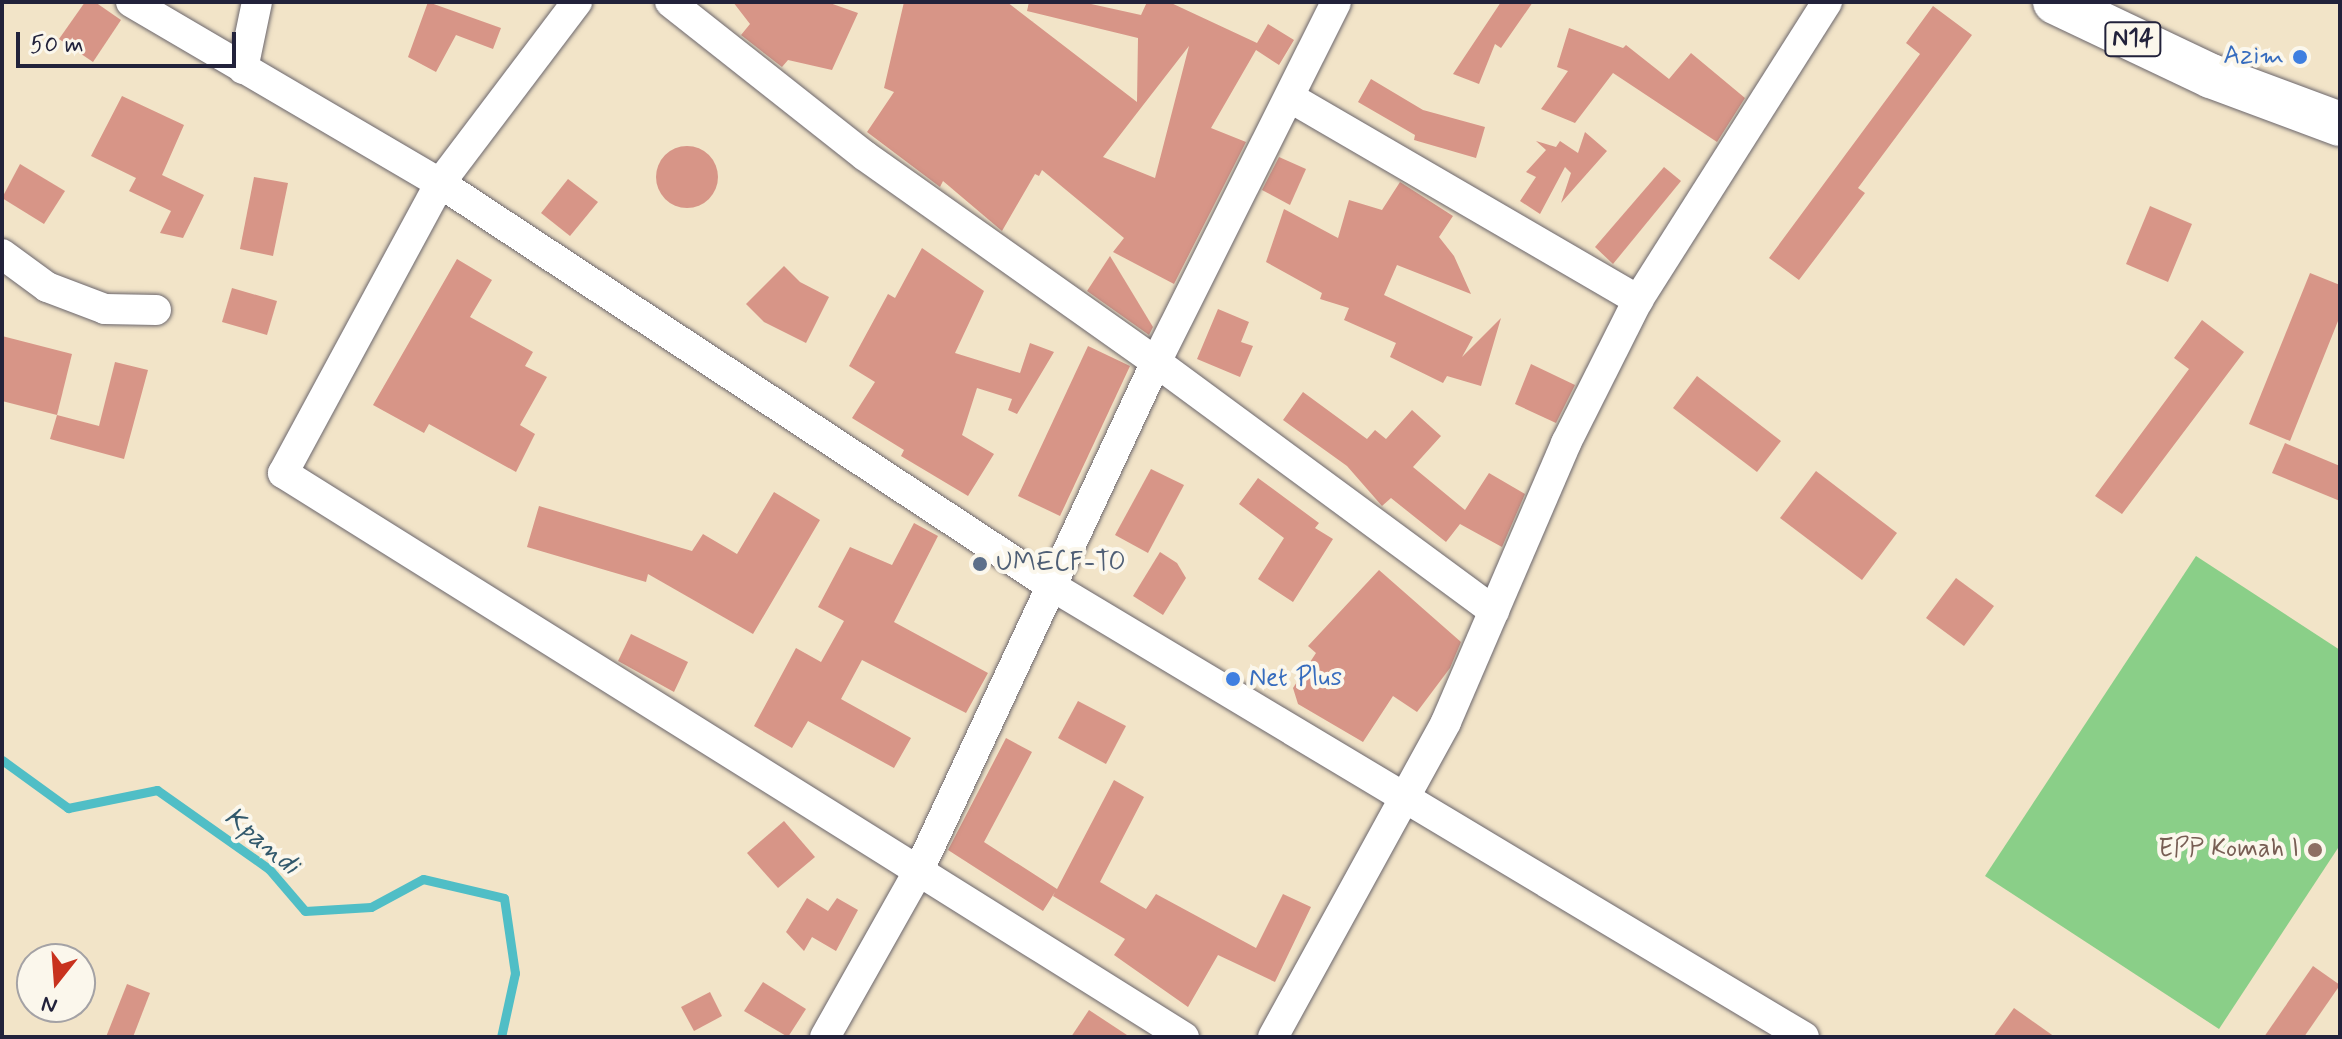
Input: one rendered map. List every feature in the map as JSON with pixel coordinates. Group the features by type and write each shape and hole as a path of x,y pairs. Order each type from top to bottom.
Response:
{"main road":[{"name":"N14","path":"2055,2 2211,76 2340,124"},
{"name":"N14","path":"2211,76 2267,114 2340,151"}],"street":[{"path":"131,2 440,183 1050,585 1407,795 1804,1037"},
{"path":"243,69 257,2"},
{"path":"577,2 440,183 283,473 1184,1037"},
{"path":"670,2 865,156 1156,362 1494,611"},
{"path":"825,1037 918,872 1156,362 1291,98 1336,2"},
{"path":"1273,1037 1446,722 1566,443 1638,300 1827,2"},
{"path":"1291,98 1638,300"},
{"path":"2,254 47,287 105,309 156,310"}],"green space":[{"path":"2196,556 2340,650 2340,845 2219,1029 1985,876"}],"building":[{"path":"85,2 95,2 121,20 93,62 59,39"},
{"path":"428,2 501,28 493,49 456,35 436,72 408,57"},
{"path":"733,2 827,2 858,13 832,70 788,60 782,67 741,35 750,24"},
{"path":"904,2 1007,2 1137,102 1138,38 1027,11 1029,2 1082,2 1141,15 1147,2 1169,2 1257,43 1268,24 1294,40 1279,65 1256,50 1211,128 1246,142 1174,284 1113,252 1124,238 1042,170 1039,176 1035,174 1002,231 943,181 940,187 867,132 894,92 884,88","holes":["1189,46 1155,178 1103,157"]},
{"path":"1501,2 1533,2 1501,48 1495,44 1479,84 1453,74"},
{"path":"1933,6 1972,35 1858,188 1865,193 1799,280 1769,258 1920,54 1906,43"},
{"path":"1569,28 1623,48 1626,45 1669,79 1691,53 1745,98 1717,142 1613,73 1575,123 1541,109 1568,71 1557,67"},
{"path":"1371,79 1423,110 1485,127 1476,158 1414,140 1415,135 1358,102"},
{"path":"122,96 184,125 162,175 204,195 183,238 160,233 171,211 129,191 136,178 91,156"},
{"path":"1585,132 1607,151 1561,203 1571,173 1565,167 1540,214 1520,201 1536,177 1526,172 1546,150 1536,141 1556,147 1560,141 1578,153"},
{"path":"687,146 709,155 718,177 709,199 687,208 665,199 656,177 665,155"},
{"path":"1279,157 1306,169 1290,205 1262,190"},
{"path":"20,164 65,191 44,224 2,198"},
{"path":"1664,167 1681,181 1613,264 1595,247"},
{"path":"254,177 288,183 273,256 240,249"},
{"path":"568,179 598,202 570,236 541,213"},
{"path":"1400,182 1453,216 1439,237 1454,256 1471,294 1397,265 1384,295 1473,337 1462,357 1501,318 1481,386 1447,376 1443,383 1390,357 1396,343 1344,320 1349,308 1320,299 1322,293 1266,262 1284,209 1338,238 1349,200 1382,210"},
{"path":"2150,206 2192,224 2168,282 2126,264"},
{"path":"922,248 984,291 955,353 1020,373 1030,343 1054,352 1017,414 1008,410 1012,399 977,388 962,435 994,454 968,496 901,456 904,450 852,418 875,382 849,366 888,294 895,298"},
{"path":"1110,256 1153,327 1149,335 1087,291"},
{"path":"457,259 492,280 470,317 533,352 525,366 547,377 520,425 535,434 516,472 429,424 424,433 373,405"},
{"path":"784,266 800,282 829,297 806,343 764,322 746,304"},
{"path":"2310,273 2340,285 2340,316 2290,441 2249,424"},
{"path":"232,288 277,301 267,335 222,322"},
{"path":"1218,309 1249,322 1241,342 1253,346 1240,377 1197,359"},
{"path":"2202,320 2244,352 2122,514 2095,496 2189,369 2174,358"},
{"path":"2,336 72,354 57,415 2,401"},
{"path":"1088,346 1130,366 1060,516 1018,496"},
{"path":"115,362 148,370 124,459 50,439 57,415 99,426"},
{"path":"1531,364 1575,385 1556,423 1515,404"},
{"path":"1697,376 1781,441 1757,472 1673,408"},
{"path":"1303,392 1367,439 1375,430 1386,439 1412,410 1441,436 1413,467 1465,510 1489,473 1525,494 1502,547 1460,524 1446,542 1391,498 1382,506 1347,466 1283,420"},
{"path":"2285,443 2340,466 2340,501 2272,473"},
{"path":"1151,469 1184,485 1148,553 1115,535"},
{"path":"1816,471 1897,533 1862,580 1780,518"},
{"path":"1258,478 1319,523 1315,528 1333,539 1293,602 1258,579 1284,538 1239,504"},
{"path":"774,492 820,520 753,634 648,574 646,582 527,547 539,506 692,551 703,534 737,554"},
{"path":"914,523 938,536 894,622 988,673 966,713 862,660 841,699 911,738 894,768 808,721 792,748 754,726 796,648 821,662 844,621 818,607 850,547 892,565"},
{"path":"1160,552 1177,563 1186,578 1163,615 1133,596"},
{"path":"1379,570 1461,642 1450,668 1417,712 1393,696 1363,742 1298,704 1293,688 1316,653 1308,646"},
{"path":"1956,578 1994,606 1964,646 1926,618"},
{"path":"631,634 688,662 674,692 618,661"},
{"path":"1078,701 1126,726 1106,764 1058,738"},
{"path":"1006,738 1032,752 984,842 1057,889 1114,780 1144,797 1100,882 1146,909 1156,894 1256,948 1283,894 1311,907 1275,982 1218,955 1188,1007 1114,955 1125,939 1053,896 1055,892 1043,911 948,850"},
{"path":"784,821 815,857 778,888 747,853"},
{"path":"807,898 828,911 837,898 858,910 836,951 812,937 804,951 786,932"},
{"path":"2313,966 2340,985 2304,1037 2264,1037"},
{"path":"763,982 806,1009 788,1037 744,1011"},
{"path":"127,984 150,993 133,1037 106,1037"},
{"path":"710,992 722,1016 694,1031 681,1007"},
{"path":"2014,1008 2055,1037 1993,1037"},
{"path":"1089,1010 1130,1037 1071,1037"}],"waterway":[{"name":"Kpandi","path":"2,760 68,808 157,790 269,869 305,911 371,907 423,879 504,898 515,973 501,1037"}],"place":[{"name":"Azim","path":"2300,57"},
{"name":"UMECF-TO","path":"980,564"},
{"name":"Net Plus","path":"1233,679"},
{"name":"EPP Komah I","path":"2315,850"}]}
